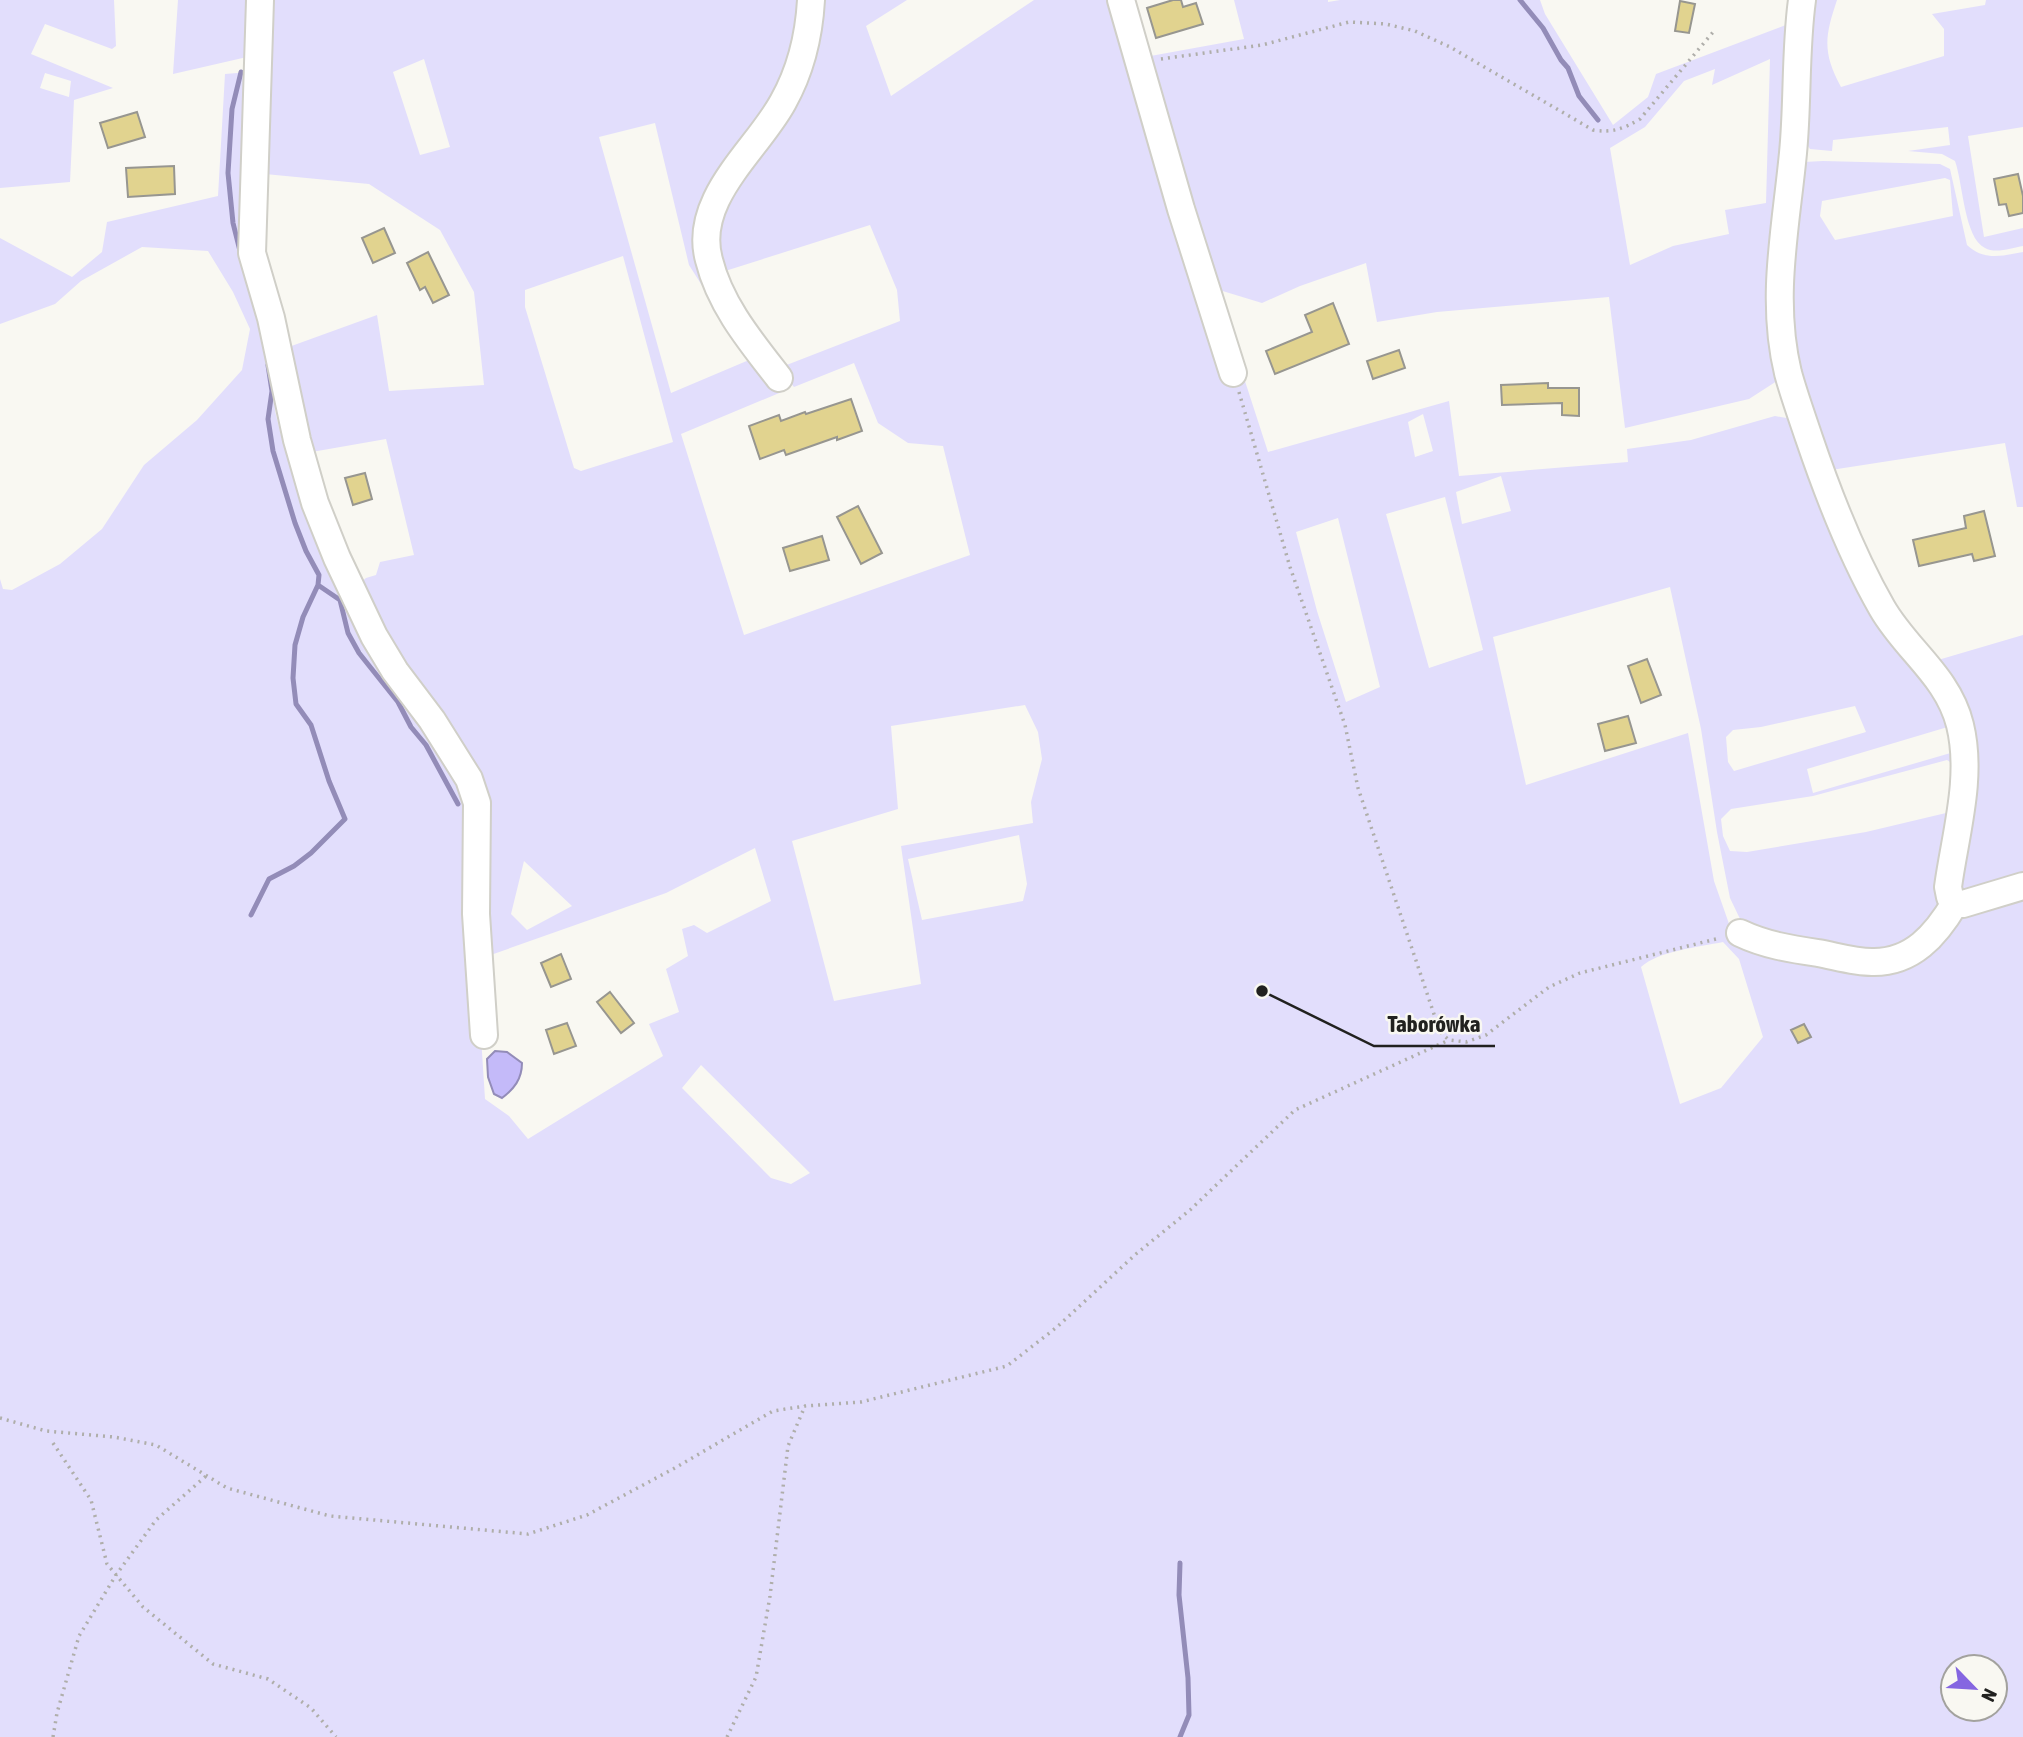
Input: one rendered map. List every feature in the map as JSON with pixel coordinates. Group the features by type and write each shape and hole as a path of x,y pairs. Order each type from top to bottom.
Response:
{"street":[{"path":"260,0 252,253 271,317 297,440 315,503 337,558 374,636 395,671 432,720 474,791 477,803 476,914 484,1035"},
{"path":"779,378 741,328 721,294 708,258 707,237 711,215 720,191 782,104 795,78 806,43 811,0"},
{"path":"1122,0 1181,209 1233,373"},
{"path":"1802,0 1793,153 1779,291 1780,336 1795,397 1824,482 1857,561 1892,625 1930,667 1955,706 1961,727 1965,775 1948,887 1950,897 1955,903 1963,904 2023,886"},
{"path":"1740,933 1770,945 1871,962 1889,960 1918,949 1930,939 1955,903"}],"path":[{"path":"1140,62 1262,45 1349,22 1386,24 1415,31 1450,47 1593,130 1609,133 1640,119 1714,31"},
{"path":"1233,373 1290,567 1345,725 1362,801 1440,1032 1449,1040"},
{"path":"0,1418 46,1431 114,1437 156,1445 227,1488 330,1516 528,1534 587,1515 773,1411 861,1402 1007,1366 1056,1327 1136,1254 1190,1210 1295,1110 1449,1040 1466,1042 1486,1035 1549,987 1580,973 1671,948 1740,933"},
{"path":"727,1737 757,1677 770,1596 788,1446 805,1406"},
{"path":"53,1443 90,1500 107,1564 143,1607 213,1664 268,1679 311,1708 336,1737"},
{"path":"53,1737 57,1713 79,1636 116,1574 156,1520 206,1476"}],"shaded area":[{"path":"0,0 114,0 116,46 112,49 45,24 31,54 113,88 74,100 70,182 0,188","holes":["45,73 71,81 69,97 40,88"]},
{"path":"178,0 254,0 247,57 173,74"},
{"path":"267,0 804,0 802,32 814,27 816,0 907,0 866,26 891,96 1034,0 1113,0 1229,379 1243,375 1268,452 1449,401 1459,476 1628,462 1627,449 1691,440 1775,416 1792,419 1824,507 1866,599 1890,636 1919,667 1942,699 1951,726 1807,769 1813,793 1954,752 1957,770 1954,803 1939,888 1939,912 1926,936 1910,947 1885,955 1866,956 1758,935 1741,921 1730,898 1701,729 1670,587 1493,637 1526,785 1688,733 1714,881 1734,938 1745,945 1873,972 1893,968 1924,951 1966,910 1987,900 2023,892 2023,1737 0,1737 0,579 3,589 12,590 60,564 102,529 144,465 197,420 242,370 250,329 233,292 208,251 142,247 81,281 55,304 0,324 0,238 72,277 102,252 107,222 218,196 225,74 249,72 245,248 272,342 275,411 302,498 349,592 366,578 376,575 380,562 414,555 386,439 306,453 286,348 377,315 389,391 484,385 474,292 440,230 369,184 265,174 261,123","holes":["424,59 450,147 420,155 393,72","655,123 689,265 749,360 671,393 599,137","870,225 897,290 900,321 784,366 744,317 722,272","703,254 714,260 737,312 794,387 854,363 878,423 908,443 943,446 970,555 744,635 681,434 784,391 735,327 715,292","623,256 673,442 581,471 574,468 525,307 525,290","1423,414 1433,451 1415,457 1408,422","1501,476 1511,511 1462,524 1456,492","1445,497 1483,650 1429,668 1386,514","1338,518 1380,687 1346,702 1317,611 1296,532","1025,705 1038,732 1042,759 1031,802 1033,823 901,846 921,984 834,1001 792,841 898,809 891,726","1855,706 1866,732 1734,771 1728,762 1726,737 1733,730 1761,727","1947,760 1953,764 1952,796 1946,813 1866,832 1747,852 1730,851 1723,836 1721,819 1731,809 1813,796","473,779 481,797 485,957 666,893 755,848 771,901 707,933 694,925 682,929 688,956 666,969 679,1012 649,1024 663,1056 528,1139 509,1116 485,1099 466,802","1019,835 1027,884 1023,901 922,920 908,859","524,861 572,906 527,930 511,914","1723,942 1739,959 1763,1037 1721,1088 1680,1104 1641,967 1658,957 1679,950","701,1065 810,1173 791,1184 771,1178 682,1088"]},
{"path":"1234,0 1540,0 1545,14 1613,125 1648,97 1656,74 1791,23 1780,379 1749,399 1625,428 1609,297 1437,312 1377,322 1366,263 1300,286 1262,303 1216,289 1145,57 1244,39","holes":["1770,59 1766,203 1725,210 1729,234 1673,246 1630,265 1610,148 1645,127 1684,81 1715,69 1712,85"]},
{"path":"1814,0 1837,0 1827,44 1831,64 1841,87 1944,56 1944,29 1932,14 1985,5 1986,0 2023,0 2023,127 1968,136 1984,237 2023,228 2023,246 1994,251 1985,248 1978,242 1968,222 1955,161 1942,154 1908,151 1950,145 1948,127 1833,140 1832,151 1810,149 1806,143 1811,67 1809,37"},
{"path":"1804,162 1940,164 1950,169 1967,245 1987,255 2001,256 2023,252 2023,507 2017,507 2005,443 1831,470 1816,426 1812,402 1805,399 1788,306","holes":["1945,178 1950,180 1953,216 1835,240 1820,216 1822,201"]},
{"path":"2023,635 2023,878 1968,896 1958,890 1968,820 1938,660"},
{"path":"495,1051 507,1052 522,1063 521,1074 516,1083 502,1098 494,1094 488,1077 487,1059"}],"building":[{"path":"1181,0 1183,7 1196,3 1203,24 1156,38 1147,8"},
{"path":"1680,1 1695,4 1689,33 1675,31"},
{"path":"137,112 145,137 108,148 100,123"},
{"path":"174,166 175,194 128,197 126,168"},
{"path":"2018,174 2023,196 2023,213 2009,216 2006,204 1999,205 1994,179"},
{"path":"384,228 395,253 373,263 362,238"},
{"path":"428,252 449,295 433,303 425,287 420,290 407,263"},
{"path":"1333,303 1349,344 1275,374 1266,351 1312,332 1305,315"},
{"path":"1399,350 1405,368 1373,379 1367,361"},
{"path":"1548,383 1548,388 1579,388 1579,416 1562,415 1562,403 1502,405 1501,385"},
{"path":"851,399 862,431 786,455 784,450 760,459 749,426 779,415 781,421"},
{"path":"365,473 372,499 353,505 345,478"},
{"path":"858,506 882,553 861,564 837,517"},
{"path":"1984,511 1995,556 1974,561 1972,554 1919,566 1913,540 1966,528 1964,516"},
{"path":"822,536 829,560 790,571 783,548"},
{"path":"1647,659 1661,695 1641,703 1628,666"},
{"path":"1628,716 1636,743 1605,751 1598,724"},
{"path":"561,954 571,979 551,987 541,963"},
{"path":"610,992 634,1023 621,1033 597,1002"},
{"path":"567,1023 576,1046 554,1054 546,1030"},
{"path":"1804,1024 1811,1037 1798,1043 1791,1030"}],"waterway":[{"path":"1520,0 1543,28 1568,68 1579,96 1598,120"},
{"path":"240,251 233,223 228,173 232,109 241,72"},
{"path":"251,915 269,879 294,866 311,853 345,819 329,781 311,725 296,704 293,678 295,645 303,617 318,585 319,575 295,523 273,451 268,419 272,391 268,365"},
{"path":"318,585 340,600 348,633 359,653 398,702 411,727 426,745 458,804"},
{"path":"1180,1563 1179,1595 1189,1715 1180,1737"}],"place":[{"name":"Taborówka","path":"1262,991"}]}
